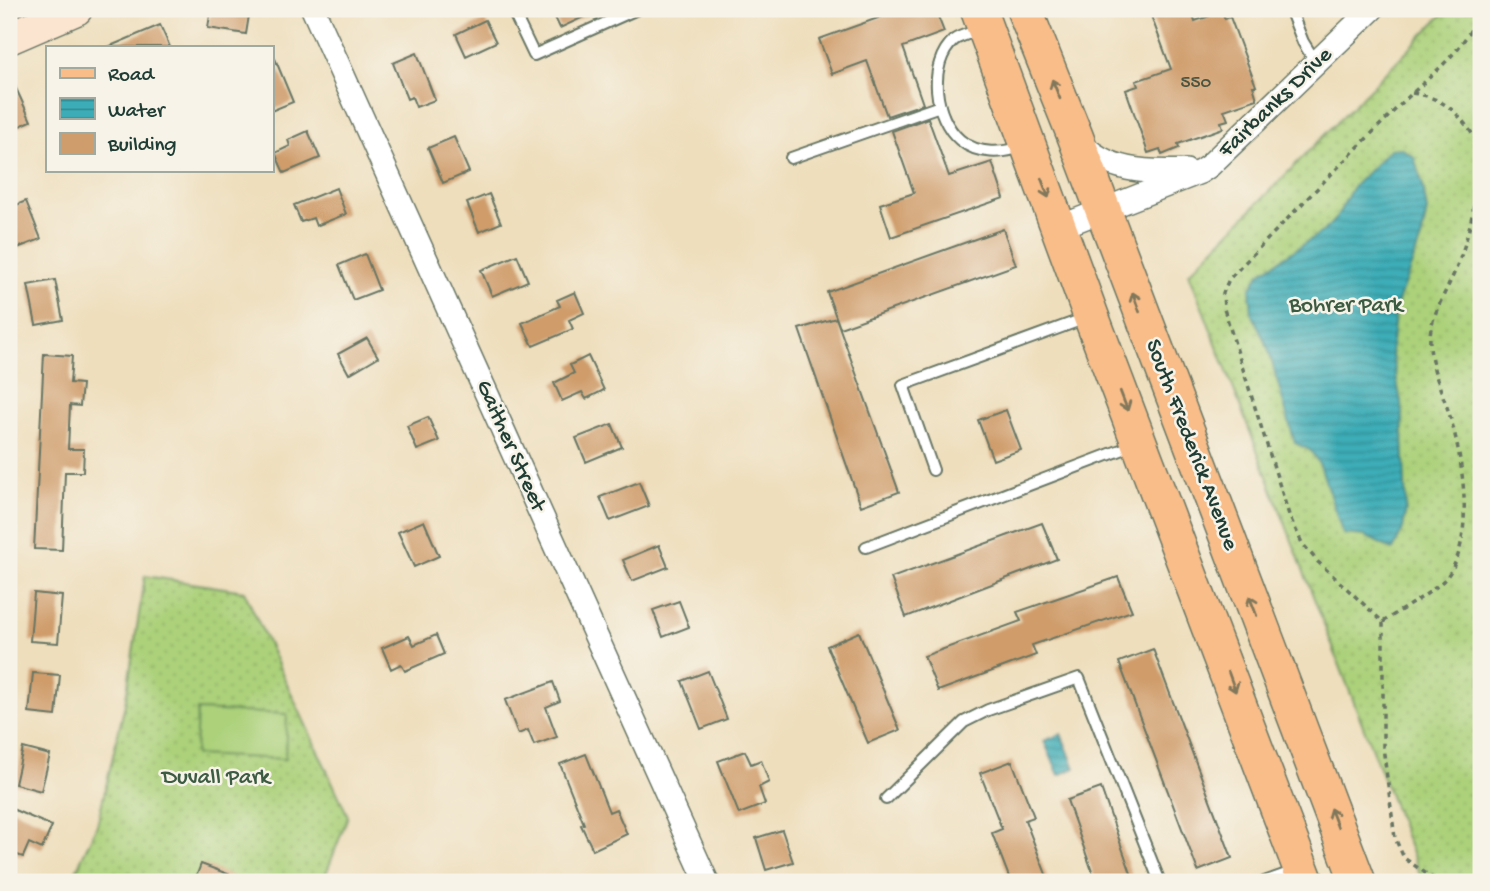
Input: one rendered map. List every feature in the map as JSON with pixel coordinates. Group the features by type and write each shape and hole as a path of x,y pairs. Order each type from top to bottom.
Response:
{"main road":[{"name":"South Frederick Avenue","path":"1024,9 1075,136 1358,882"},
{"name":"South Frederick Avenue","path":"982,18 1091,316 1304,876"}],"street":[{"path":"9,38 76,9"},
{"name":"Gaither Street","path":"313,9 707,882"},
{"name":"Fairbanks Drive","path":"1060,227 1209,166 1372,9"},
{"name":"Fairbanks Drive","path":"1075,136 1093,153 1129,170 1186,172 1209,166"}],"lane":[{"path":"512,9 534,55 637,9"},
{"path":"1290,9 1303,42 1316,63"},
{"path":"982,18 948,47 936,82 940,106 953,131 960,140 971,146 999,152 1028,144"},
{"path":"791,158 940,106"},
{"path":"933,470 903,385 1091,316"},
{"path":"866,548 1140,443"},
{"path":"886,799 964,722 988,710 1079,678 1160,882"},
{"path":"1264,882 1304,876"}],"path":[{"path":"1444,882 1431,877 1404,858 1395,838 1383,747 1383,622 1318,562 1302,543 1289,515 1224,309 1223,293 1229,279 1412,93 1452,57 1472,32 1481,9"},
{"path":"1383,622 1443,581 1455,566 1460,548 1464,486 1457,438 1430,349 1432,327 1468,236 1475,205 1481,146 1446,103 1427,95 1412,93"}],"green space":[{"name":"Bohrer Park","path":"1448,9 1481,9 1481,882 1423,882 1189,273"},
{"name":"Duvall Park","path":"145,576 244,591 348,816 323,882 71,882 97,825 125,704"},
{"path":"197,710 287,714 285,759 195,755"}],"water":[{"path":"1401,148 1414,157 1427,211 1421,239 1396,307 1391,350 1402,407 1406,509 1403,529 1393,550 1365,536 1343,534 1320,465 1310,450 1295,443 1268,348 1252,313 1250,289 1260,273 1325,230 1337,217 1352,188 1390,149"},
{"path":"1061,734 1075,768 1059,775 1044,741"}],"building":[{"path":"211,9 250,9 246,34 208,28"},
{"path":"551,9 601,9 560,28"},
{"path":"903,9 935,9 944,32 903,47 923,104 887,116 867,61 832,74 819,39"},
{"path":"1160,9 1191,9 1195,21 1222,12 1225,19 1230,17 1256,86 1253,86 1257,99 1224,110 1228,120 1221,122 1223,128 1178,144 1179,148 1162,155 1160,149 1148,153 1126,90 1138,86 1136,81 1171,69 1150,13"},
{"path":"485,20 496,42 466,56 456,34"},
{"path":"160,25 170,46 110,46"},
{"path":"417,53 435,100 416,107 412,97 407,99 393,63"},
{"path":"273,54 293,102 273,110"},
{"path":"9,73 31,121 9,131"},
{"path":"928,118 949,176 992,162 1004,198 891,237 880,204 914,193 892,131"},
{"path":"308,131 320,158 284,173 275,153 290,146 288,140"},
{"path":"454,137 469,172 443,183 428,148"},
{"path":"336,188 346,214 316,226 313,218 301,222 294,205"},
{"path":"489,194 501,223 479,232 467,203"},
{"path":"26,201 41,239 15,249 9,233 9,208"},
{"path":"1003,229 1016,265 840,328 827,292"},
{"path":"365,254 379,290 353,300 339,265"},
{"path":"517,255 528,281 492,296 481,270"},
{"path":"55,280 63,320 36,325 28,285"},
{"path":"575,292 584,313 569,320 573,329 533,346 522,323 560,306 557,300"},
{"path":"836,318 899,492 861,506 799,329"},
{"path":"367,338 378,357 349,374 338,354"},
{"path":"44,354 72,356 70,383 82,384 80,406 70,405 68,449 84,449 83,472 65,472 62,550 34,549"},
{"path":"588,356 604,390 586,399 582,392 562,401 554,383 574,373 570,365"},
{"path":"1006,410 1021,450 993,460 978,420"},
{"path":"428,417 439,441 417,450 407,426"},
{"path":"612,424 622,447 586,462 576,438"},
{"path":"639,482 649,506 610,521 600,497"},
{"path":"424,521 439,556 414,567 398,532"},
{"path":"1042,523 1057,559 906,617 891,578"},
{"path":"659,545 668,567 632,581 623,560"},
{"path":"1118,577 1132,611 1032,645 1036,655 938,691 924,656 1021,621 1017,612"},
{"path":"34,593 62,596 58,643 30,641"},
{"path":"679,601 689,627 663,637 653,610"},
{"path":"859,632 900,730 868,743 827,646"},
{"path":"436,635 444,654 405,671 401,664 391,669 382,648 409,636 414,645"},
{"path":"1153,649 1232,858 1198,871 1119,662"},
{"path":"708,671 727,719 701,729 682,681"},
{"path":"33,673 60,675 56,716 29,713"},
{"path":"553,682 560,701 546,707 557,737 534,745 528,730 518,734 505,700"},
{"path":"23,748 50,755 41,791 15,784"},
{"path":"745,751 751,764 761,760 769,782 759,787 765,804 739,814 718,761"},
{"path":"586,754 609,812 616,809 627,834 593,850 581,825 584,824 560,764"},
{"path":"1012,761 1034,817 1025,820 1049,882 1011,882 992,833 1002,829 980,773"},
{"path":"1101,788 1134,882 1096,882 1067,800"},
{"path":"12,809 52,826 42,849 29,843 23,857 9,852 9,818"},
{"path":"782,830 793,862 766,870 756,838"},
{"path":"201,864 244,880 244,882 194,882"}]}
